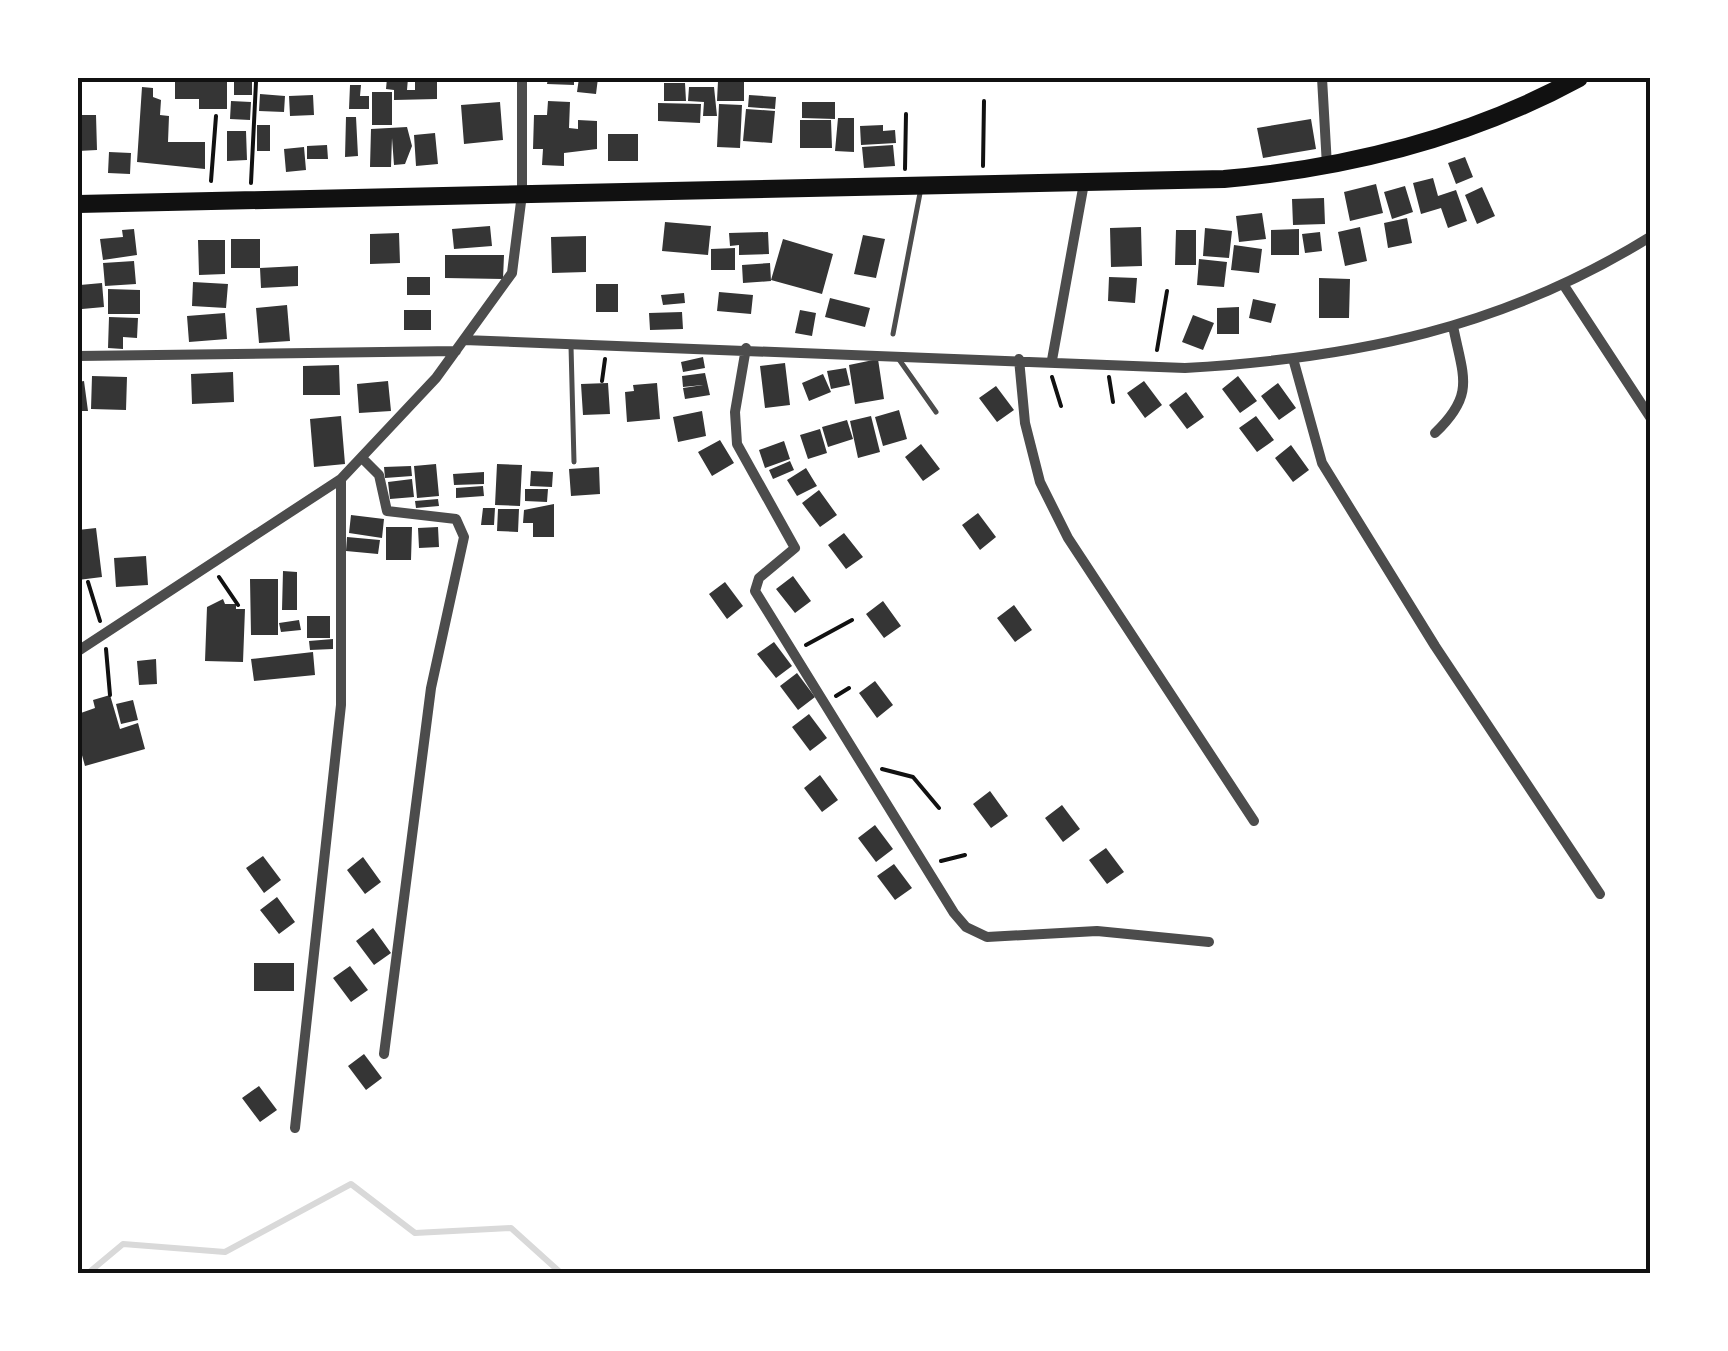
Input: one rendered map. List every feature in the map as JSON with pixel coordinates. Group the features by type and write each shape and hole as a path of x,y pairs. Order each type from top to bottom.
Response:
{"highway":[{"path":"78,204 1224,180 1327,166 1466,129 1579,78"}],"street":[{"path":"78,651 341,479 456,352 512,272 522,194 522,78"},
{"path":"1322,78 1327,166"},
{"path":"1052,360 1084,183"},
{"path":"464,340 1154,366 1294,362 1426,336 1563,284 1650,237"},
{"path":"1563,284 1650,417"},
{"path":"1435,433 1454,415 1464,396 1453,326"},
{"path":"746,348 735,412 737,444 795,548 759,578 755,591 921,861 966,927 987,937 1097,931 1210,942"},
{"path":"78,356 456,352"},
{"path":"1019,359 1025,423 1040,482 1068,538 1254,820"},
{"path":"1294,362 1322,463 1435,646 1600,894"},
{"path":"362,459 379,475 387,511 456,518 464,536 431,688 384,1054"},
{"path":"295,1128 307,984 341,705 341,479"}],"lane":[{"path":"893,334 913,185"},
{"path":"571,343 574,462"},
{"path":"897,356 936,412"}],"path":[{"path":"250,200 256,82"},
{"path":"983,184 984,101"},
{"path":"906,114 913,185"},
{"path":"210,201 216,116"},
{"path":"1154,366 1166,291"},
{"path":"1052,360 1052,381 1061,406"},
{"path":"1106,363 1113,402"},
{"path":"211,564 238,605"},
{"path":"88,582 104,634 110,694"},
{"path":"794,652 852,620"},
{"path":"862,766 913,777 939,808"},
{"path":"921,861 946,862 965,855"}],"building":[{"path":"175,78 227,78 227,109 199,109 199,99 175,99"},
{"path":"387,78 408,78 407,90 415,90 415,78 437,78 437,99 394,100 394,90 386,89"},
{"path":"548,78 574,78 574,85 547,84"},
{"path":"579,78 598,78 596,94 577,92"},
{"path":"234,80 252,80 252,95 234,95"},
{"path":"718,81 744,82 744,101 717,101"},
{"path":"664,83 685,83 686,101 664,101"},
{"path":"350,85 361,85 360,96 369,96 369,109 349,109"},
{"path":"142,87 153,88 153,97 161,100 160,115 169,116 168,142 205,142 205,169 137,162"},
{"path":"689,87 714,87 717,116 703,116 704,102 688,101"},
{"path":"372,92 392,92 392,125 372,125"},
{"path":"260,94 285,96 284,112 259,111"},
{"path":"313,95 314,115 290,116 289,96"},
{"path":"749,95 776,97 775,109 748,107"},
{"path":"231,101 251,102 250,120 230,119"},
{"path":"548,101 570,102 569,128 578,129 578,120 597,121 597,149 564,153 564,166 542,165 543,149 533,149 534,115 547,115"},
{"path":"500,102 503,140 464,144 461,105"},
{"path":"802,102 835,102 835,119 802,118"},
{"path":"658,103 701,104 700,123 658,121"},
{"path":"719,104 742,105 740,148 717,147"},
{"path":"746,109 775,111 772,143 743,141"},
{"path":"78,115 96,115 97,150 78,151"},
{"path":"346,117 356,117 358,156 345,157"},
{"path":"838,118 854,118 854,152 835,151"},
{"path":"1311,119 1316,149 1263,158 1257,128"},
{"path":"800,120 831,120 832,148 800,148"},
{"path":"257,125 270,125 270,151 257,151"},
{"path":"883,125 883,131 895,130 896,143 861,145 860,126"},
{"path":"407,127 412,146 405,164 394,165 392,138 391,167 370,167 371,129"},
{"path":"227,131 246,131 247,160 227,161"},
{"path":"435,133 438,164 416,166 414,135"},
{"path":"608,134 638,134 638,161 608,161"},
{"path":"327,145 328,159 307,159 307,146"},
{"path":"893,145 895,166 864,168 862,147"},
{"path":"304,147 306,170 286,172 284,149"},
{"path":"109,152 131,153 130,174 108,173"},
{"path":"1465,157 1473,177 1456,184 1448,163"},
{"path":"1433,178 1438,196 1456,190 1467,221 1448,228 1441,208 1421,214 1413,183"},
{"path":"1376,184 1383,213 1350,221 1344,192"},
{"path":"1405,186 1413,212 1392,219 1384,192"},
{"path":"1482,187 1495,216 1477,224 1465,195"},
{"path":"1324,198 1325,224 1293,225 1292,199"},
{"path":"1262,213 1266,239 1239,242 1236,216"},
{"path":"1407,218 1412,243 1388,248 1384,223"},
{"path":"665,222 711,226 708,255 662,251"},
{"path":"490,226 492,246 454,249 452,229"},
{"path":"1141,227 1142,266 1111,267 1110,228"},
{"path":"1360,227 1367,261 1345,266 1338,232"},
{"path":"1205,228 1232,231 1229,258 1203,256"},
{"path":"134,229 137,255 103,260 100,239 123,237 122,230"},
{"path":"1299,229 1299,255 1271,255 1271,230"},
{"path":"1176,230 1196,230 1196,265 1175,265"},
{"path":"768,232 769,254 739,255 739,245 730,246 729,233"},
{"path":"1320,232 1322,251 1305,253 1302,234"},
{"path":"399,233 400,263 370,264 370,234"},
{"path":"863,235 885,239 876,278 854,274"},
{"path":"586,236 586,272 552,273 551,237"},
{"path":"231,239 260,239 260,268 231,268"},
{"path":"783,239 833,254 822,294 771,280"},
{"path":"198,240 225,240 225,274 199,275"},
{"path":"1234,245 1262,249 1259,273 1231,270"},
{"path":"735,248 735,270 711,270 711,249"},
{"path":"445,255 504,255 503,279 445,278"},
{"path":"1199,259 1227,262 1224,287 1197,285"},
{"path":"134,261 136,284 105,286 103,263"},
{"path":"770,263 771,281 743,283 742,265"},
{"path":"298,266 298,286 261,288 260,268"},
{"path":"407,277 430,277 430,295 407,295"},
{"path":"1109,277 1137,278 1135,303 1108,301"},
{"path":"1319,278 1350,279 1349,318 1319,318"},
{"path":"193,282 228,284 226,308 192,306"},
{"path":"102,283 104,307 82,309 80,285"},
{"path":"596,284 618,284 618,312 596,312"},
{"path":"108,289 140,290 140,314 108,314"},
{"path":"719,292 753,295 751,314 717,311"},
{"path":"684,293 685,303 663,305 661,295"},
{"path":"830,298 870,308 865,327 825,317"},
{"path":"1253,299 1276,304 1271,323 1249,318"},
{"path":"287,305 290,341 259,343 256,308"},
{"path":"1239,307 1239,334 1217,334 1217,308"},
{"path":"404,310 431,310 431,330 404,330"},
{"path":"800,310 816,313 812,336 795,333"},
{"path":"682,312 683,329 650,330 649,313"},
{"path":"225,313 227,339 189,342 187,316"},
{"path":"1193,315 1214,323 1203,350 1182,342"},
{"path":"109,317 138,318 137,338 123,337 123,349 108,348"},
{"path":"703,357 705,368 683,372 681,362"},
{"path":"878,359 884,399 855,404 849,365"},
{"path":"785,363 790,405 765,408 760,366"},
{"path":"339,365 340,395 303,395 303,366"},
{"path":"846,368 850,385 831,389 827,371"},
{"path":"233,372 234,402 192,404 191,374"},
{"path":"705,373 710,395 685,399 683,388 703,385 683,387 682,376"},
{"path":"823,374 831,392 809,401 802,383"},
{"path":"92,376 127,377 126,410 91,409"},
{"path":"1238,376 1257,401 1240,413 1222,389"},
{"path":"84,381 88,411 78,411 78,382"},
{"path":"388,381 391,411 359,413 357,384"},
{"path":"1144,381 1162,405 1145,418 1127,393"},
{"path":"608,383 610,414 583,415 581,384"},
{"path":"657,383 660,419 627,422 625,392 634,391 633,385"},
{"path":"1278,383 1296,408 1279,420 1261,396"},
{"path":"996,386 1014,410 997,422 979,398"},
{"path":"1186,392 1204,417 1187,429 1169,405"},
{"path":"899,410 907,439 883,446 875,417"},
{"path":"702,411 706,436 678,442 673,417"},
{"path":"341,416 345,464 314,467 310,419"},
{"path":"871,416 880,452 858,458 850,421"},
{"path":"1256,416 1274,440 1257,452 1239,428"},
{"path":"847,420 853,439 828,447 822,427"},
{"path":"820,429 827,453 808,459 800,435"},
{"path":"720,440 734,463 712,476 698,452"},
{"path":"784,441 790,459 765,468 759,450"},
{"path":"921,444 940,469 923,481 905,457"},
{"path":"1291,445 1309,470 1293,482 1275,458"},
{"path":"790,461 794,470 773,479 769,470"},
{"path":"436,464 439,496 417,498 414,466"},
{"path":"497,464 522,465 520,506 495,505"},
{"path":"411,466 412,476 385,478 384,467"},
{"path":"599,467 600,494 571,496 569,469"},
{"path":"806,468 817,486 797,496 787,480"},
{"path":"531,471 553,472 552,487 530,486"},
{"path":"484,472 484,484 454,485 453,474"},
{"path":"412,479 414,497 390,499 388,482"},
{"path":"483,486 484,496 456,498 456,488"},
{"path":"525,489 548,489 547,502 525,501"},
{"path":"819,490 837,515 820,527 802,503"},
{"path":"438,499 439,506 416,508 415,501"},
{"path":"554,504 554,537 533,537 533,523 523,523 524,510"},
{"path":"483,508 495,508 494,525 481,525"},
{"path":"498,509 519,509 518,532 497,531"},
{"path":"978,513 996,537 980,550 962,525"},
{"path":"351,515 384,519 382,538 349,533"},
{"path":"386,527 412,527 411,560 386,560"},
{"path":"438,527 439,547 419,548 418,528"},
{"path":"96,528 102,577 78,580 78,530"},
{"path":"844,533 863,557 846,569 828,545"},
{"path":"347,537 380,540 378,554 346,551"},
{"path":"146,556 148,585 116,587 114,558"},
{"path":"283,571 297,572 297,610 282,610"},
{"path":"793,576 811,601 795,613 776,589"},
{"path":"250,579 278,579 278,635 251,635"},
{"path":"725,582 743,606 727,619 709,594"},
{"path":"223,599 225,604 236,604 236,609 245,609 243,662 205,661 207,607"},
{"path":"883,601 901,626 884,638 866,614"},
{"path":"1014,605 1032,630 1015,642 997,618"},
{"path":"307,616 330,616 330,638 307,638"},
{"path":"299,620 301,630 281,632 279,623"},
{"path":"333,639 333,649 310,650 309,641"},
{"path":"774,642 792,666 776,678 757,654"},
{"path":"313,652 315,675 254,681 251,659"},
{"path":"156,659 157,684 139,685 137,661"},
{"path":"797,673 815,697 798,710 780,686"},
{"path":"875,681 893,705 877,718 859,693"},
{"path":"110,695 120,729 138,723 145,749 85,766 78,741 78,714 95,708 93,700"},
{"path":"133,700 138,720 121,724 116,704"},
{"path":"809,714 827,738 810,751 792,727"},
{"path":"820,775 838,800 822,812 804,788"},
{"path":"990,791 1008,816 991,828 973,804"},
{"path":"1062,805 1080,829 1063,842 1045,818"},
{"path":"875,825 893,849 876,862 858,838"},
{"path":"1106,848 1124,872 1107,884 1089,860"},
{"path":"263,856 281,880 264,893 246,868"},
{"path":"363,857 381,882 365,894 347,870"},
{"path":"894,864 912,888 895,900 877,876"},
{"path":"277,897 295,922 279,934 260,910"},
{"path":"373,928 391,953 374,965 356,941"},
{"path":"254,963 294,963 294,991 254,991"},
{"path":"350,966 368,990 351,1002 333,978"},
{"path":"364,1054 382,1078 366,1090 348,1066"},
{"path":"259,1086 277,1110 260,1122 242,1098"}],"waterway":[{"path":"87,1274 123,1244 225,1252 351,1184 415,1233 511,1228 562,1274"}]}
